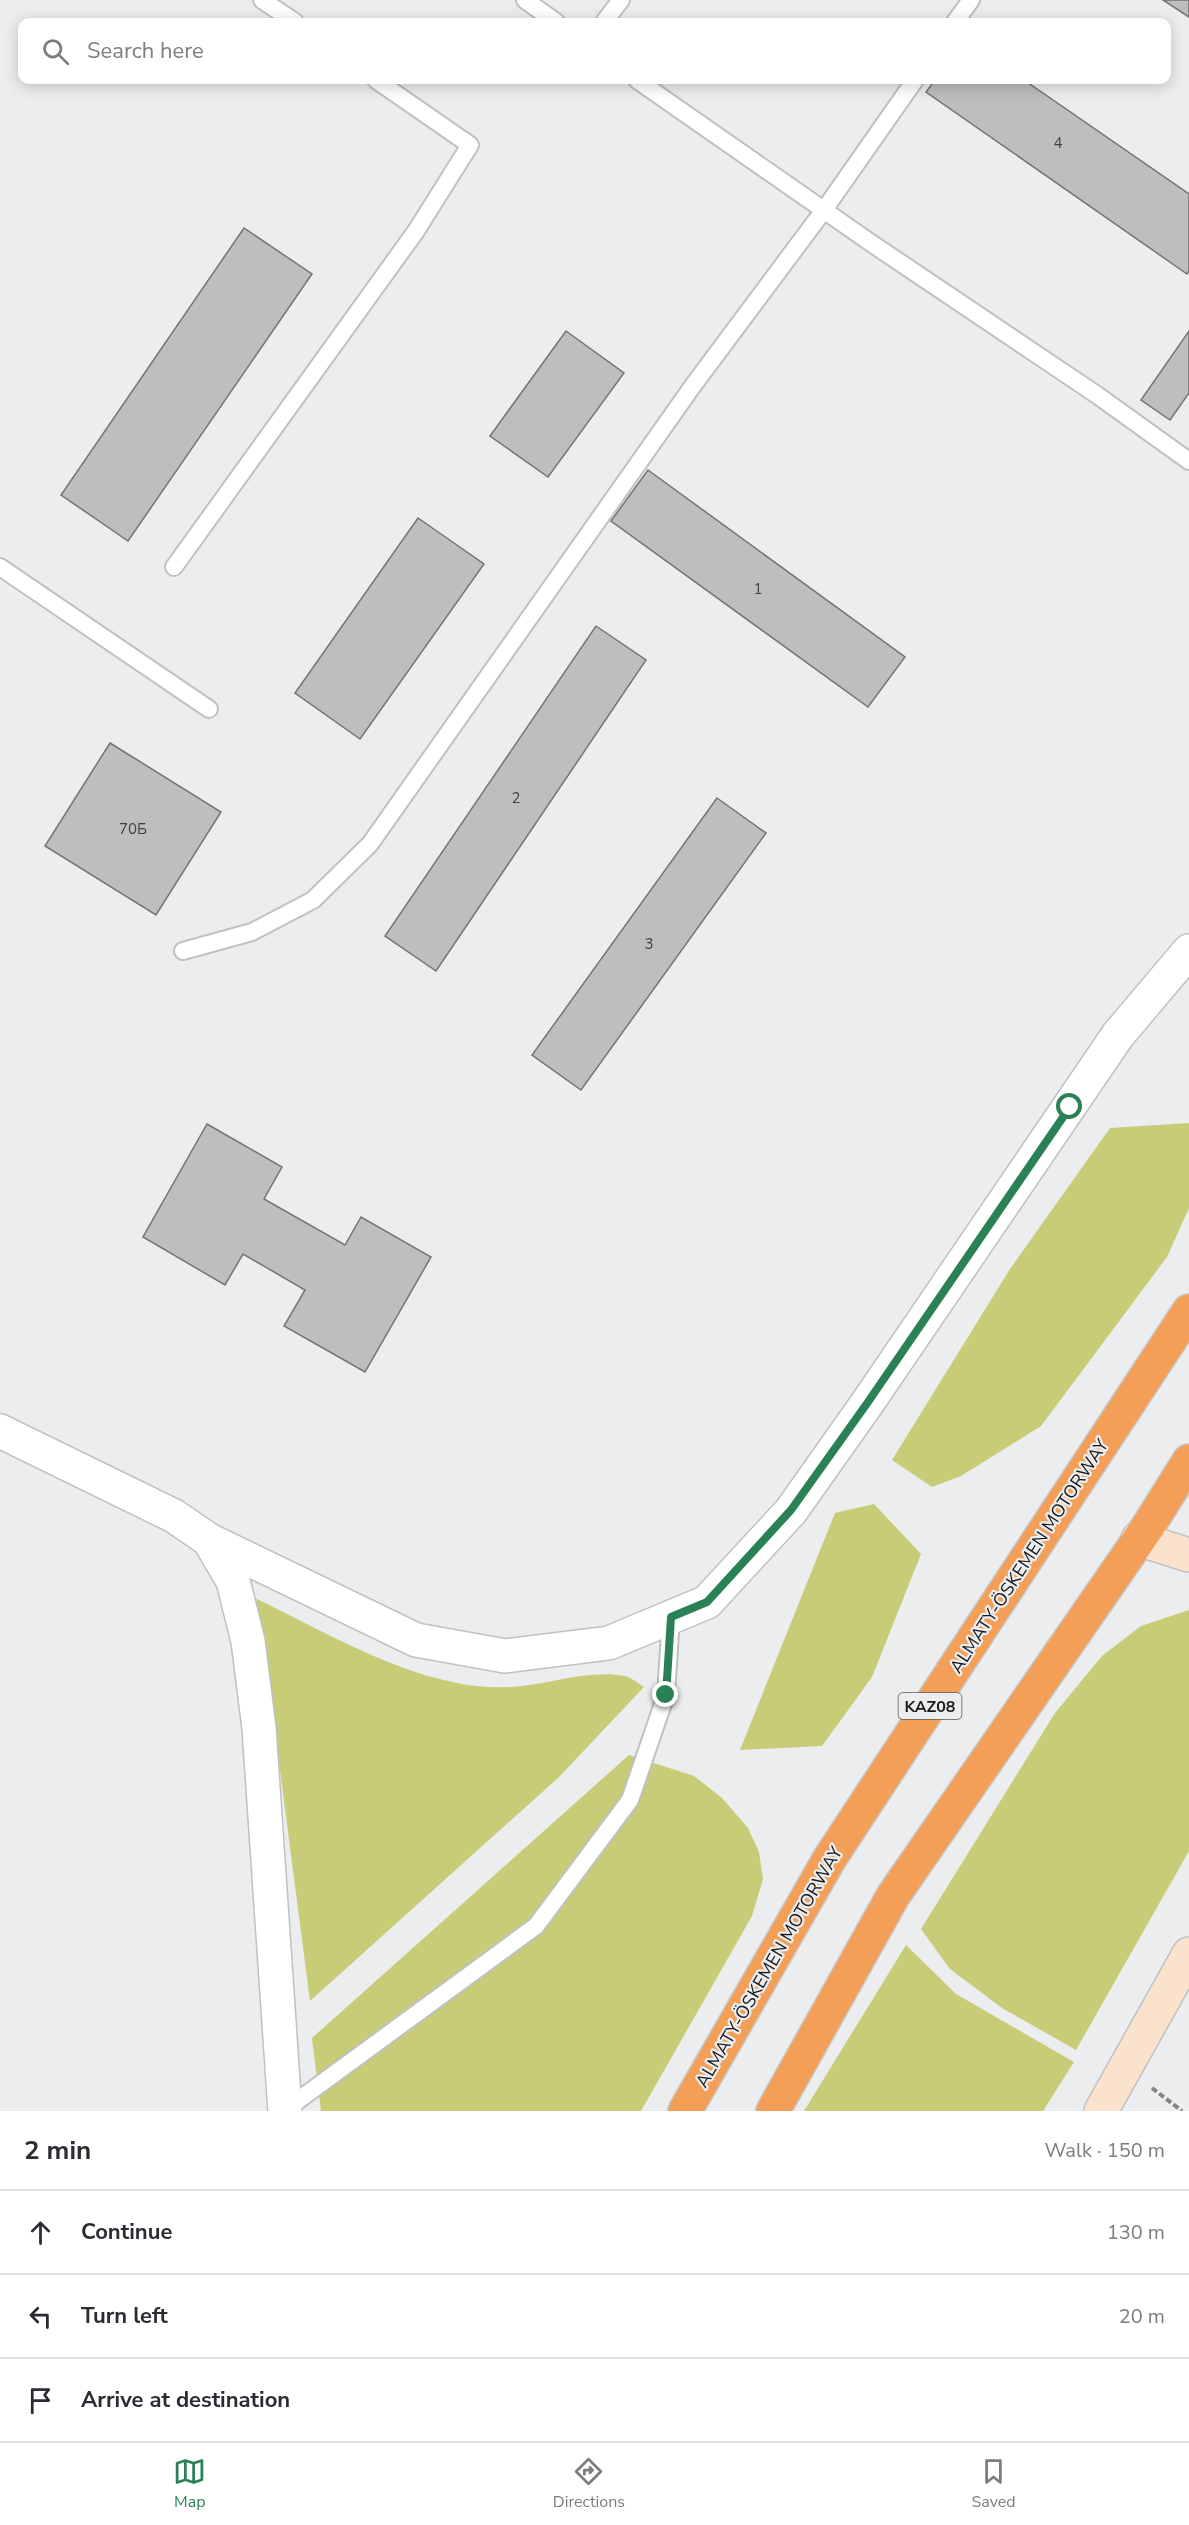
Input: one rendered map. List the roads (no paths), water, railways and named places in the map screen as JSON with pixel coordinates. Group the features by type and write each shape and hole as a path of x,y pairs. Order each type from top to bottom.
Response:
{"highway":[{"name":"ALMATY-ÖSKEMEN MOTORWAY","path":"685,2111 830,1858 1189,1311"},
{"path":"772,2111 893,1896 1189,1461"}],"street":[{"path":"0,1431 174,1516 208,1540 416,1640 505,1656 609,1643 707,1602 791,1510 868,1402 1118,1035 1189,951"},
{"path":"1138,1539 1189,1555"},
{"path":"208,1540 233,1581 248,1641 259,1728 285,2111"},
{"path":"1101,2111 1189,1954"}],"lane":[{"path":"262,0 288,18"},
{"path":"525,0 550,18"},
{"path":"607,18 621,0"},
{"path":"958,18 971,0"},
{"path":"174,567 416,231 470,145 382,84"},
{"path":"643,84 1097,395 1189,461"},
{"path":"183,951 252,932 313,900 370,844 692,387 824,210 912,84"},
{"path":"0,567 209,709"},
{"path":"285,2111 536,1926 630,1800 666,1695 671,1617"}]}
